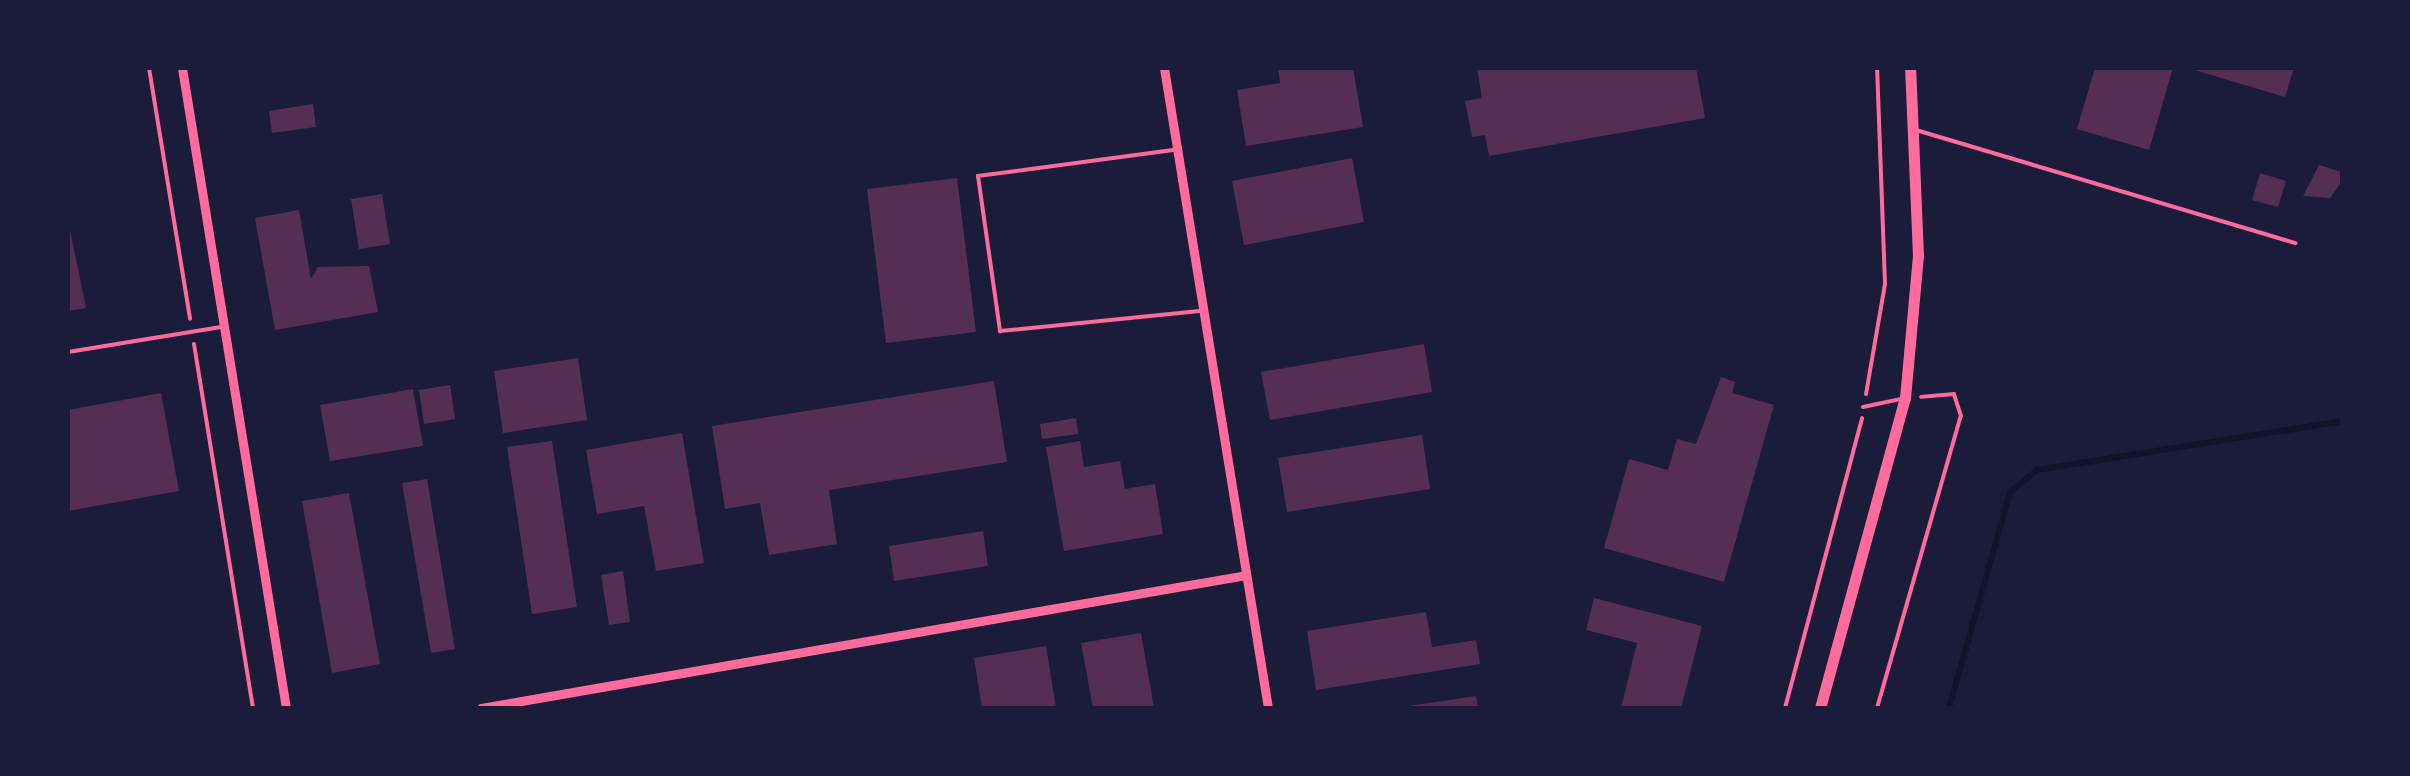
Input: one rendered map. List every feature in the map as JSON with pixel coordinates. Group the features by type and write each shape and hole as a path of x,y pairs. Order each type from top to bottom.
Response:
{"main road":[{"path":"1820,708 1905,398 1918,256 1916,130 1910,68"}],"street":[{"path":"182,68 286,708"},
{"path":"1164,68 1268,708"},
{"path":"481,708 1246,576"}],"lane":[{"path":"1916,130 2296,243"},
{"path":"1178,150 978,176 1000,330 1204,310"},
{"path":"68,352 225,326"},
{"path":"1864,406 1905,398"}],"path":[{"path":"148,68 254,708"},
{"path":"1785,708 1864,406 1885,284 1877,68"},
{"path":"1877,708 1961,416 1954,394 1905,398"}],"building":[{"path":"1278,68 1353,68 1363,127 1246,146 1237,90 1280,83"},
{"path":"1477,68 1696,68 1705,118 1489,156 1485,135 1472,137 1465,101 1482,98"},
{"path":"2095,68 2173,68 2149,150 2077,129"},
{"path":"2188,68 2294,68 2285,97"},
{"path":"313,104 316,127 272,133 269,111"},
{"path":"1352,158 1364,222 1244,245 1232,181"},
{"path":"2319,165 2342,172 2342,181 2330,198 2303,196"},
{"path":"2260,173 2286,181 2278,207 2252,200"},
{"path":"957,178 976,332 886,343 867,189"},
{"path":"382,194 390,244 359,249 351,199"},
{"path":"299,210 311,279 318,267 369,266 378,312 275,330 255,218"},
{"path":"68,220 86,308 68,311"},
{"path":"1424,344 1432,392 1270,420 1261,372"},
{"path":"578,358 587,420 503,433 494,371"},
{"path":"1721,377 1735,382 1732,393 1774,405 1724,582 1604,548 1629,459 1668,470 1677,439 1696,444"},
{"path":"994,381 1007,462 829,490 837,544 769,555 760,503 725,509 712,426"},
{"path":"450,385 455,419 424,424 419,390"},
{"path":"413,389 423,446 330,461 320,405"},
{"path":"161,393 179,491 68,511 68,410"},
{"path":"1076,418 1078,434 1042,439 1040,424"},
{"path":"682,433 704,563 656,571 644,506 597,514 586,450"},
{"path":"1422,435 1430,489 1287,512 1278,458"},
{"path":"552,441 577,607 532,614 507,447"},
{"path":"1080,441 1084,467 1120,461 1125,489 1155,484 1163,534 1064,551 1046,447"},
{"path":"427,479 455,649 431,653 402,483"},
{"path":"349,493 380,664 332,673 302,501"},
{"path":"983,531 988,566 894,581 889,546"},
{"path":"623,571 630,622 609,625 601,575"},
{"path":"1594,598 1702,626 1681,708 1621,708 1637,643 1586,630"},
{"path":"1426,612 1432,647 1476,640 1480,664 1316,690 1307,631"},
{"path":"1141,633 1154,708 1093,708 1081,643"},
{"path":"1046,646 1056,708 982,708 974,658"},
{"path":"1476,696 1478,708 1409,708 1409,706"}],"waterway":[{"path":"1949,708 2010,492 2037,470 2342,421"}]}
